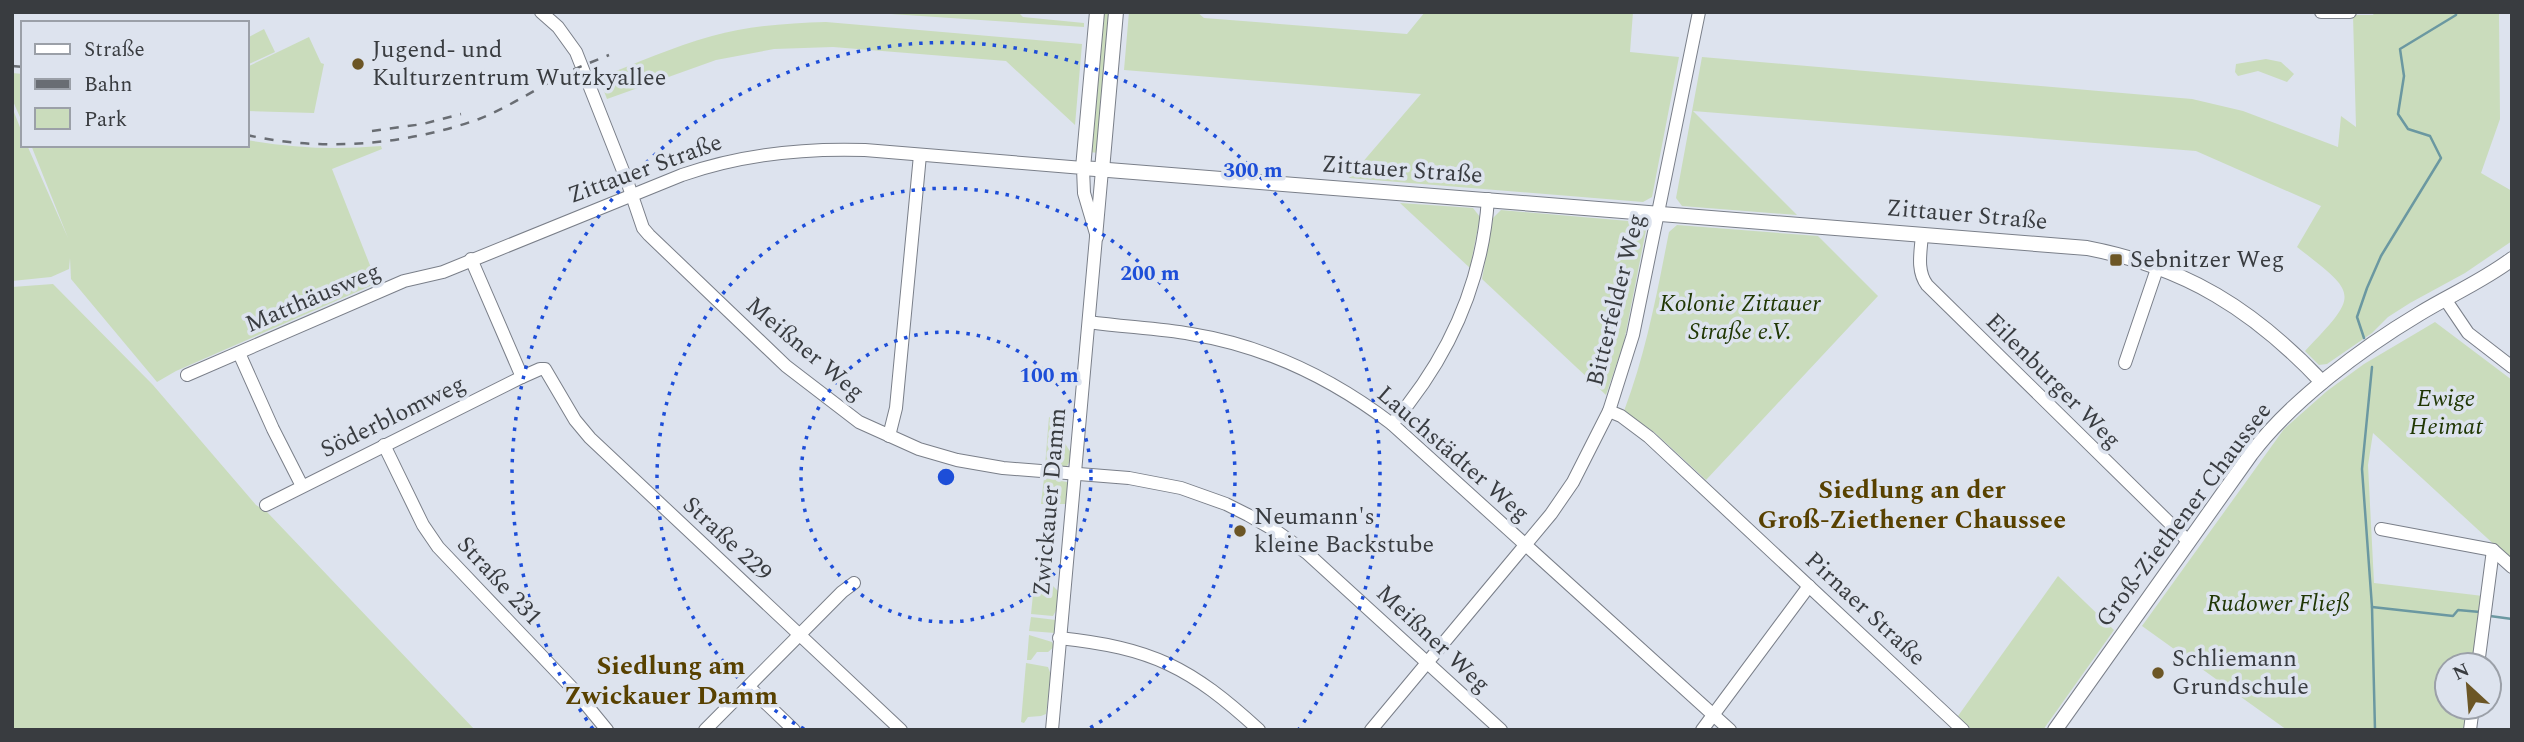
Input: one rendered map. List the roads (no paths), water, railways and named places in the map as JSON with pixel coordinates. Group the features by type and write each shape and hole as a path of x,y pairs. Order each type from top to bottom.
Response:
{"street":[{"name":"Meißner Weg","path":"541,12 558,27 576,52 633,195 643,228 786,366 820,394 859,422 889,436 957,460 1003,468 1129,478 1181,488 1226,504 1276,531 1307,553 1501,730"},
{"name":"Zwickauer Damm","path":"1097,12 1083,168 1084,193 1097,237"},
{"name":"Zwickauer Damm","path":"1052,730 1116,12"},
{"name":"Bitterfelder Weg","path":"1371,730 1527,545 1573,482 1609,411 1633,335 1699,12"},
{"path":"2321,12 2350,12"},
{"name":"Zittauer Straße","path":"457,266 711,165 772,153 830,149 2087,248 2158,266 2236,305 2277,338 2322,382"},
{"path":"889,436 896,408 920,156"},
{"path":"1392,424 1438,363 1455,329 1481,255 1488,199"},
{"name":"Eilenburger Weg","path":"1922,234 1920,269 1927,285 2189,542"},
{"path":"471,259 522,377"},
{"name":"Groß-Ziethener Chaussee","path":"2055,730 2265,436 2322,382 2416,316 2512,259"},
{"name":"Matthäusweg","path":"187,375 404,281 457,266"},
{"path":"2125,363 2158,266"},
{"path":"2445,299 2468,333 2512,367"},
{"name":"Lauchstädter Weg","path":"1089,322 1191,334 1245,346 1319,377 1356,398 1392,424 1730,730"},
{"path":"239,353 302,486"},
{"name":"Söderblomweg","path":"266,505 384,444 540,369"},
{"name":"Straße 229","path":"540,369 545,369 550,374 582,430 716,559 901,730"},
{"name":"Pirnaer Straße","path":"1609,411 1621,416 1649,437 1964,730"},
{"name":"Straße 231","path":"384,444 423,525 438,547 575,691 607,730"},
{"path":"2381,529 2493,550 2512,567"},
{"path":"2480,651 2493,550"},
{"path":"705,730 854,583"},
{"path":"1702,730 1809,586"},
{"path":"1059,638 1127,648 1163,661 1194,676 1223,696 1259,730"},
{"path":"749,687 794,730"}],"waterway":[{"name":"Rudower Fließ","path":"2364,338 2357,317 2367,288 2381,256 2441,158 2430,136 2408,129 2398,114 2404,76 2400,49 2456,15 2456,12"},
{"name":"Rudower Fließ","path":"2372,367 2362,469 2372,607 2375,730"},
{"path":"2372,607 2453,616 2458,610 2480,612"},
{"path":"2490,616 2512,619"}],"railway":[{"path":"248,135 334,144 423,135 479,119 564,74 609,55"},
{"path":"12,66 21,67"},
{"path":"372,131 423,124 461,114"}],"place":[{"name":"Jugend- und Kulturzentrum Wutzkyallee","path":"358,64"},
{"name":"Sebnitzer Weg","path":"2116,260"},
{"name":"Neumann's kleine Backstube","path":"1240,531"},
{"name":"Schliemann Grundschule","path":"2158,673"}],"district":[{"name":"Siedlung an der Groß-Ziethener Chaussee","path":"1912,505"},
{"name":"Siedlung am Zwickauer Damm","path":"671,681"}],"park label":[{"name":"Kolonie Zittauer Straße e.V.","path":"1740,318"},
{"name":"Ewige Heimat","path":"2446,413"}]}
